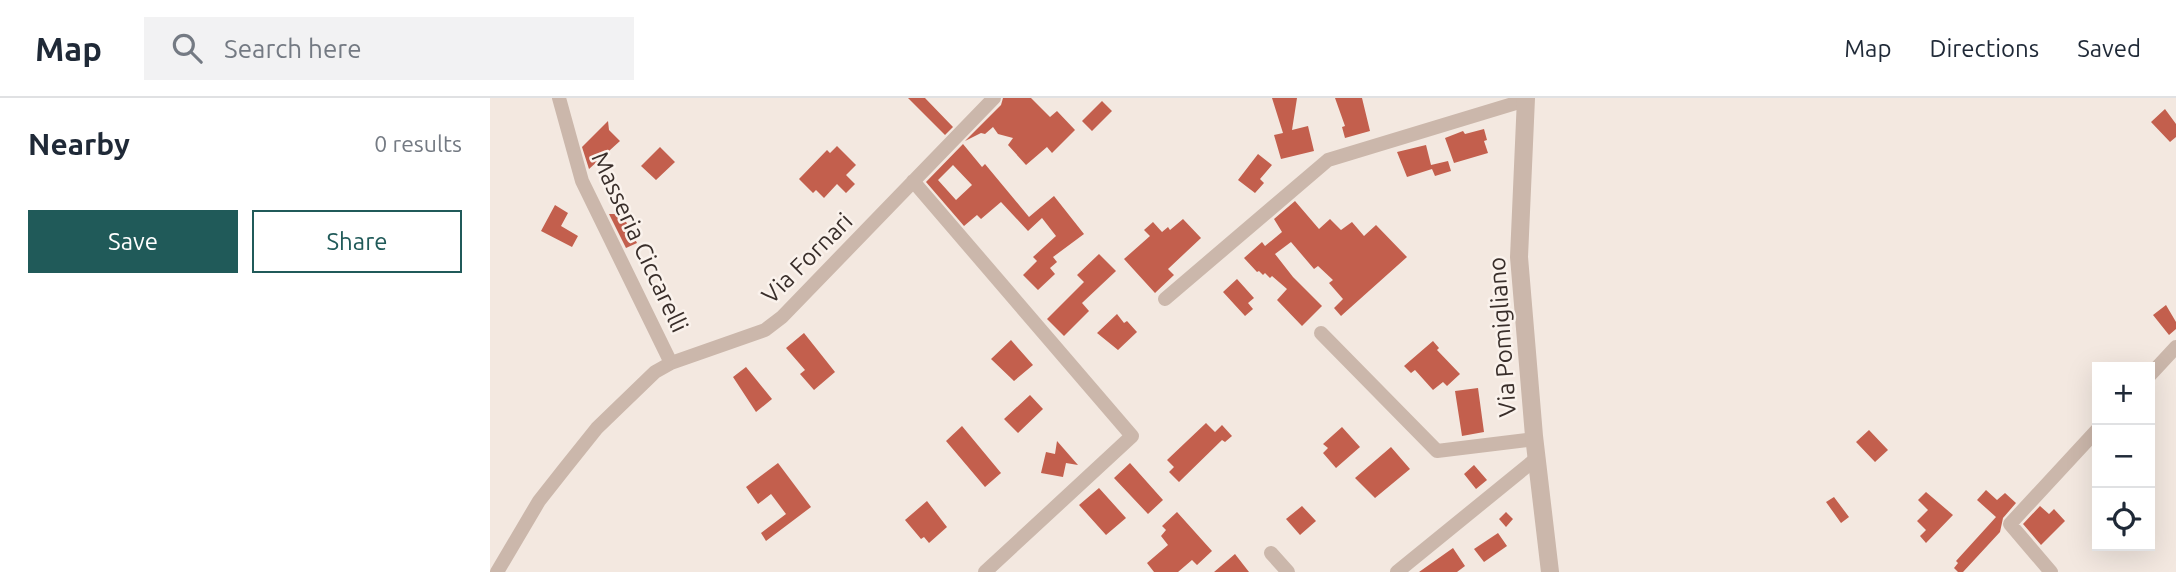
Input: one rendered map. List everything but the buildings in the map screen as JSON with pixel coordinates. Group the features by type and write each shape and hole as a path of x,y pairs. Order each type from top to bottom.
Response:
{"street":[{"name":"Masseria Ciccarelli","path":"559,98 582,181 671,363"},
{"name":"Via Fornari","path":"497,572 539,501 597,428 655,372 671,363 765,330 782,317 818,283 994,98"},
{"path":"1165,299 1328,160 1526,99"},
{"name":"Via Pomigliano","path":"1526,99 1519,257 1550,572"},
{"path":"913,181 1132,436 985,572"},
{"path":"1321,333 1437,452 1536,449"},
{"path":"2155,370 2176,347"},
{"path":"2051,572 2010,524 2092,435"},
{"path":"1397,572 1536,449"},
{"path":"1272,552 1288,572"}]}
